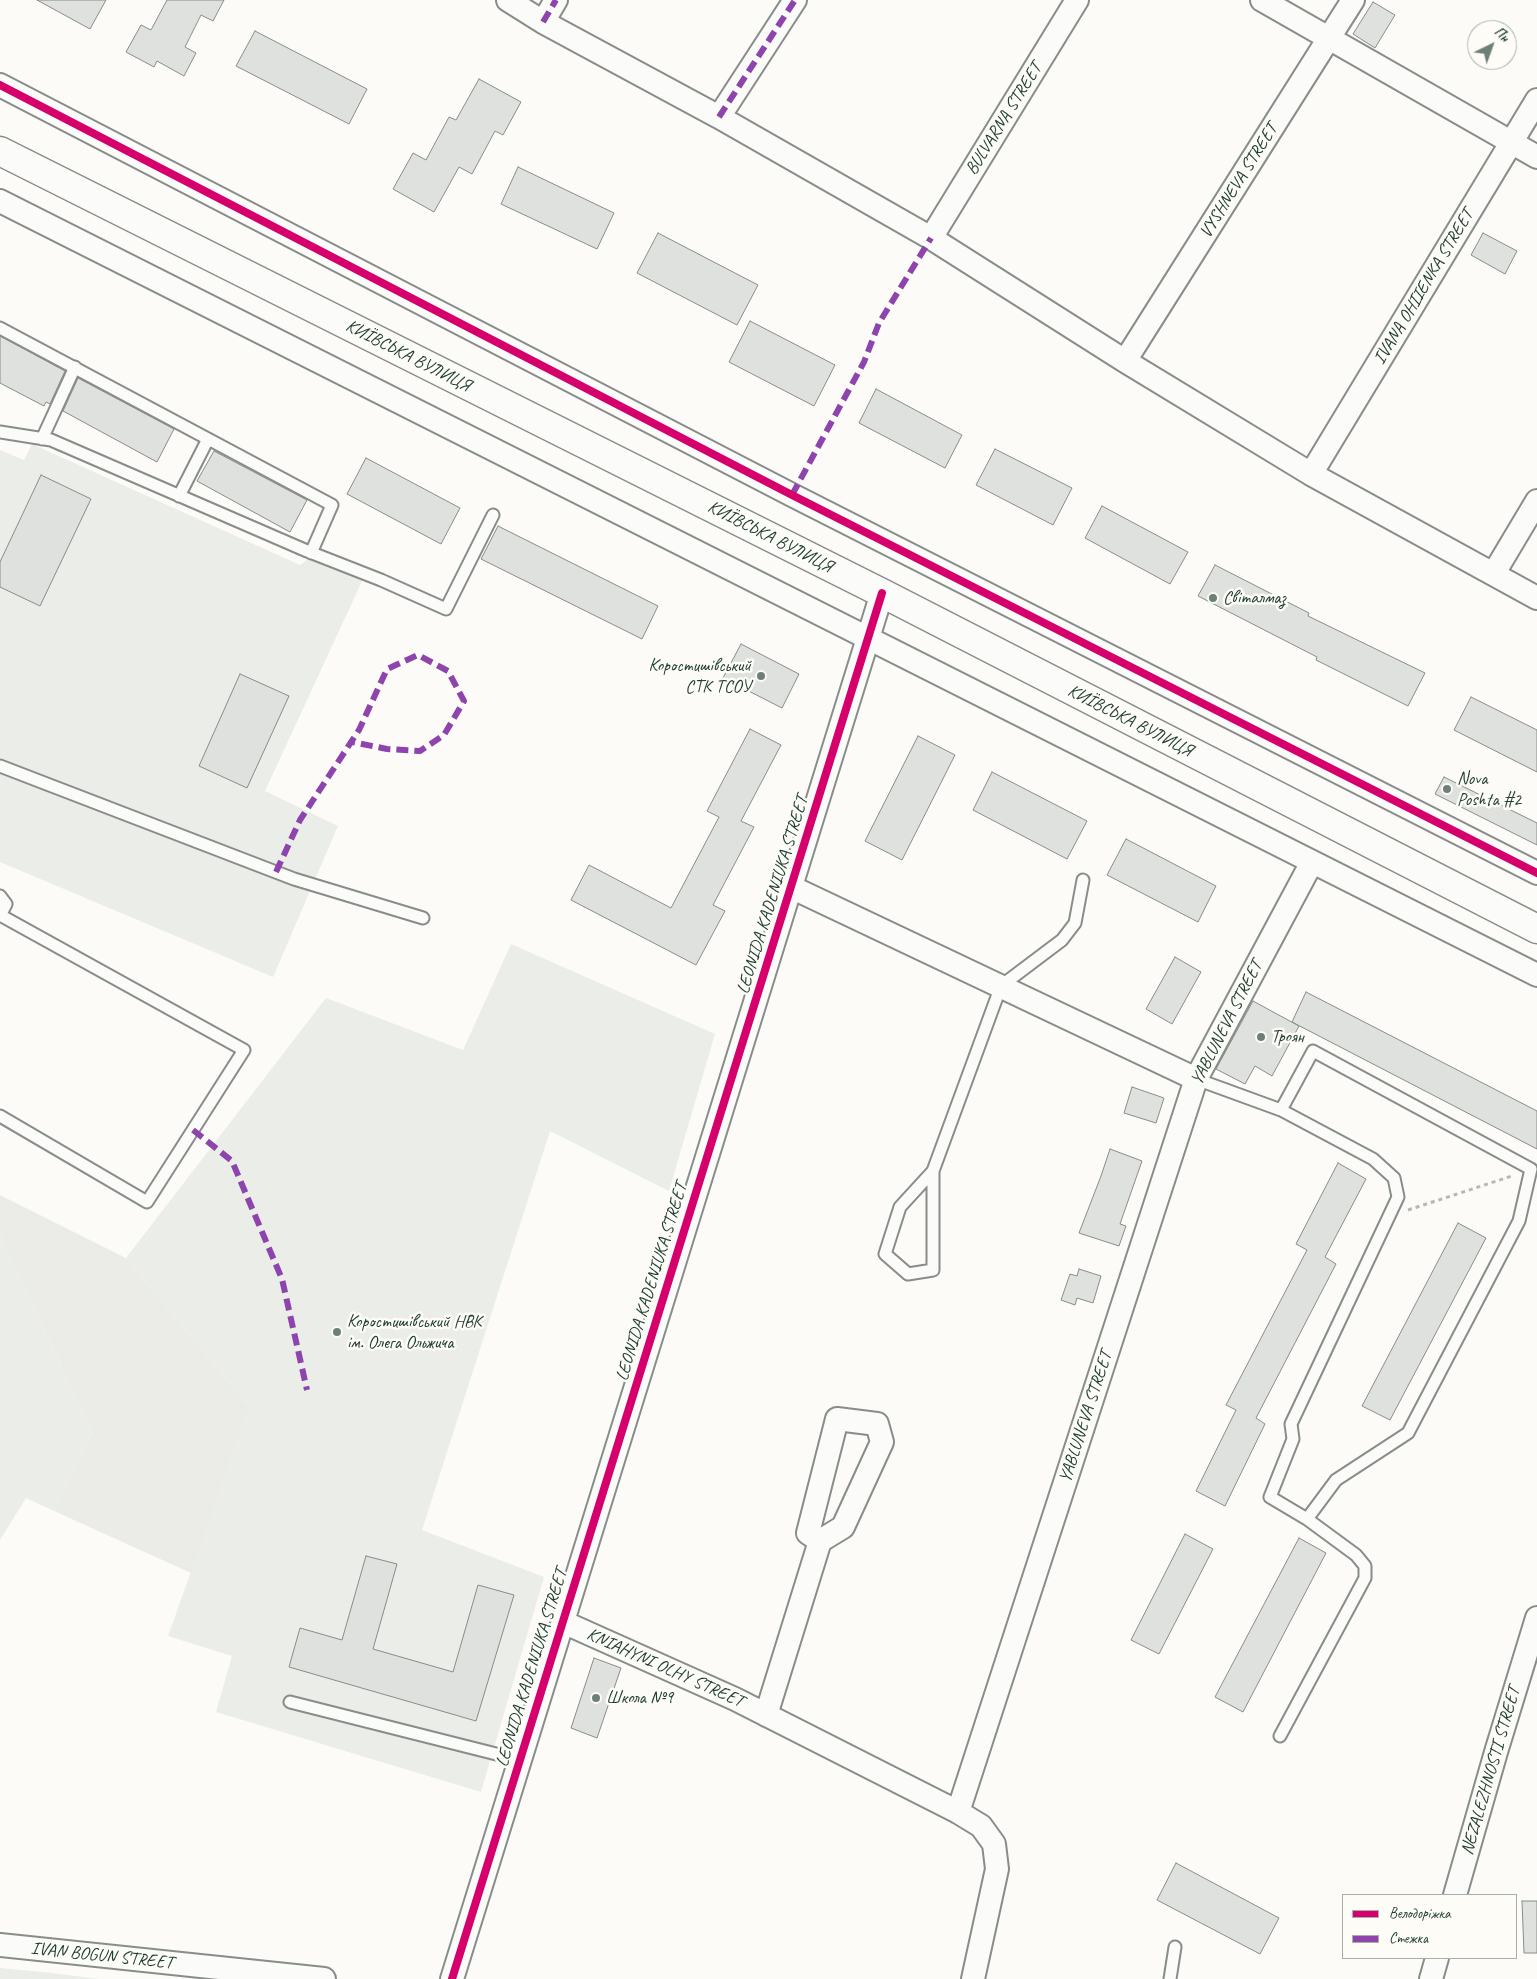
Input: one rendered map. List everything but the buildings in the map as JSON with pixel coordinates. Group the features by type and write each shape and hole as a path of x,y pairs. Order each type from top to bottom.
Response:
{"main road":[{"name":"КИЇВСЬКА ВУЛИЦЯ","path":"0,151 882,593 1537,928"}],"street":[{"path":"508,0 543,22 719,117 931,238 1124,361 1311,474 1537,598"},
{"path":"543,22 556,0"},
{"path":"719,117 795,0"},
{"name":"BULVARNA STREET","path":"931,238 1077,0"},
{"path":"1262,0 1537,157"},
{"name":"VYSHNEVA STREET","path":"1124,361 1353,0"},
{"path":"0,85 792,495 1537,873"},
{"name":"IVANA OHIIENKA STREET","path":"1311,474 1537,100"},
{"path":"0,201 1537,975"},
{"path":"1494,573 1537,501"},
{"name":"LEONIDA KADENIUKA STREET","path":"452,1979 882,593"},
{"name":"YABLUNEVA STREET","path":"958,1812 1196,1079 1312,862"},
{"path":"791,887 1196,1079"},
{"path":"837,1420 877,1424 882,1442 843,1527 820,1541 808,1533 837,1420"},
{"name":"KNIAHYNI OLHY STREET","path":"766,1715 820,1541"},
{"name":"NEZALEZHNOSTI STREET","path":"1455,1894 1537,1618"},
{"name":"KNIAHYNI OLHY STREET","path":"562,1622 735,1699 958,1812"},
{"path":"958,1812 980,1826 994,1844 997,1869 973,1979"},
{"name":"IVAN BOGUN STREET","path":"0,1945 324,1979"},
{"path":"1431,1979 1437,1959"}],"lane":[{"path":"0,328 332,505 311,553"},
{"path":"42,439 75,367"},
{"path":"0,432 51,440 311,553 382,580 446,609 493,515"},
{"path":"179,496 208,439"},
{"path":"0,766 294,879 424,918"},
{"path":"933,1171 900,1207 885,1254 908,1274 933,1270 933,1171 1001,986 1062,940 1075,923 1083,880"},
{"path":"0,896 6,904 0,916 244,1050 147,1202 0,1116"},
{"path":"1281,1110 1313,1051 1531,1169 1519,1221 1408,1433 1336,1480 1307,1519"},
{"path":"1196,1079 1281,1110 1373,1159 1394,1178 1398,1197 1291,1424 1293,1439 1270,1497 1307,1519 1356,1555 1365,1566 1366,1578 1280,1736"},
{"path":"290,1702 520,1760"},
{"path":"1170,1979 1175,1947"}],"path":[{"path":"1391,1215 1531,1169"}],"shaded area":[{"path":"32,444 300,565 317,553 363,579 265,791 338,826 273,977 0,862 0,450 24,460"},
{"name":"Коростишівський НВК ім. Олега Ольжича","path":"511,944 715,1034 669,1191 550,1131 422,1530 544,1577 481,1792 216,1712 232,1656 168,1636 250,1407 126,1258 326,998 463,1050"},
{"path":"0,1195 126,1258 250,1407 191,1573 54,1511 92,1432 0,1236"},
{"path":"0,1236 92,1432 54,1511 26,1498 0,1540"},
{"path":"0,1968 52,1973 99,1979 0,1979"}],"marked path":[{"path":"543,22 556,0"},
{"path":"719,117 795,0"},
{"path":"792,495 864,362 879,323 931,238"},
{"path":"276,872 300,820 359,730 387,669 418,655 448,671 464,701 444,735 420,751 387,749 352,742"},
{"path":"193,1130 232,1161 282,1279 307,1390"}],"cycle path":[{"path":"0,85 792,495 1537,873"},
{"path":"452,1979 882,593"}],"place":[{"name":"Світалмаз","path":"1213,598"},
{"name":"Коростишівський СТК ТСОУ","path":"761,676"},
{"name":"Nova Poshta #2","path":"1447,789"},
{"name":"Троян","path":"1261,1037"},
{"name":"Коростишівський НВК ім. Олега Ольжича","path":"337,1332"},
{"name":"Школа №9","path":"596,1698"}]}
